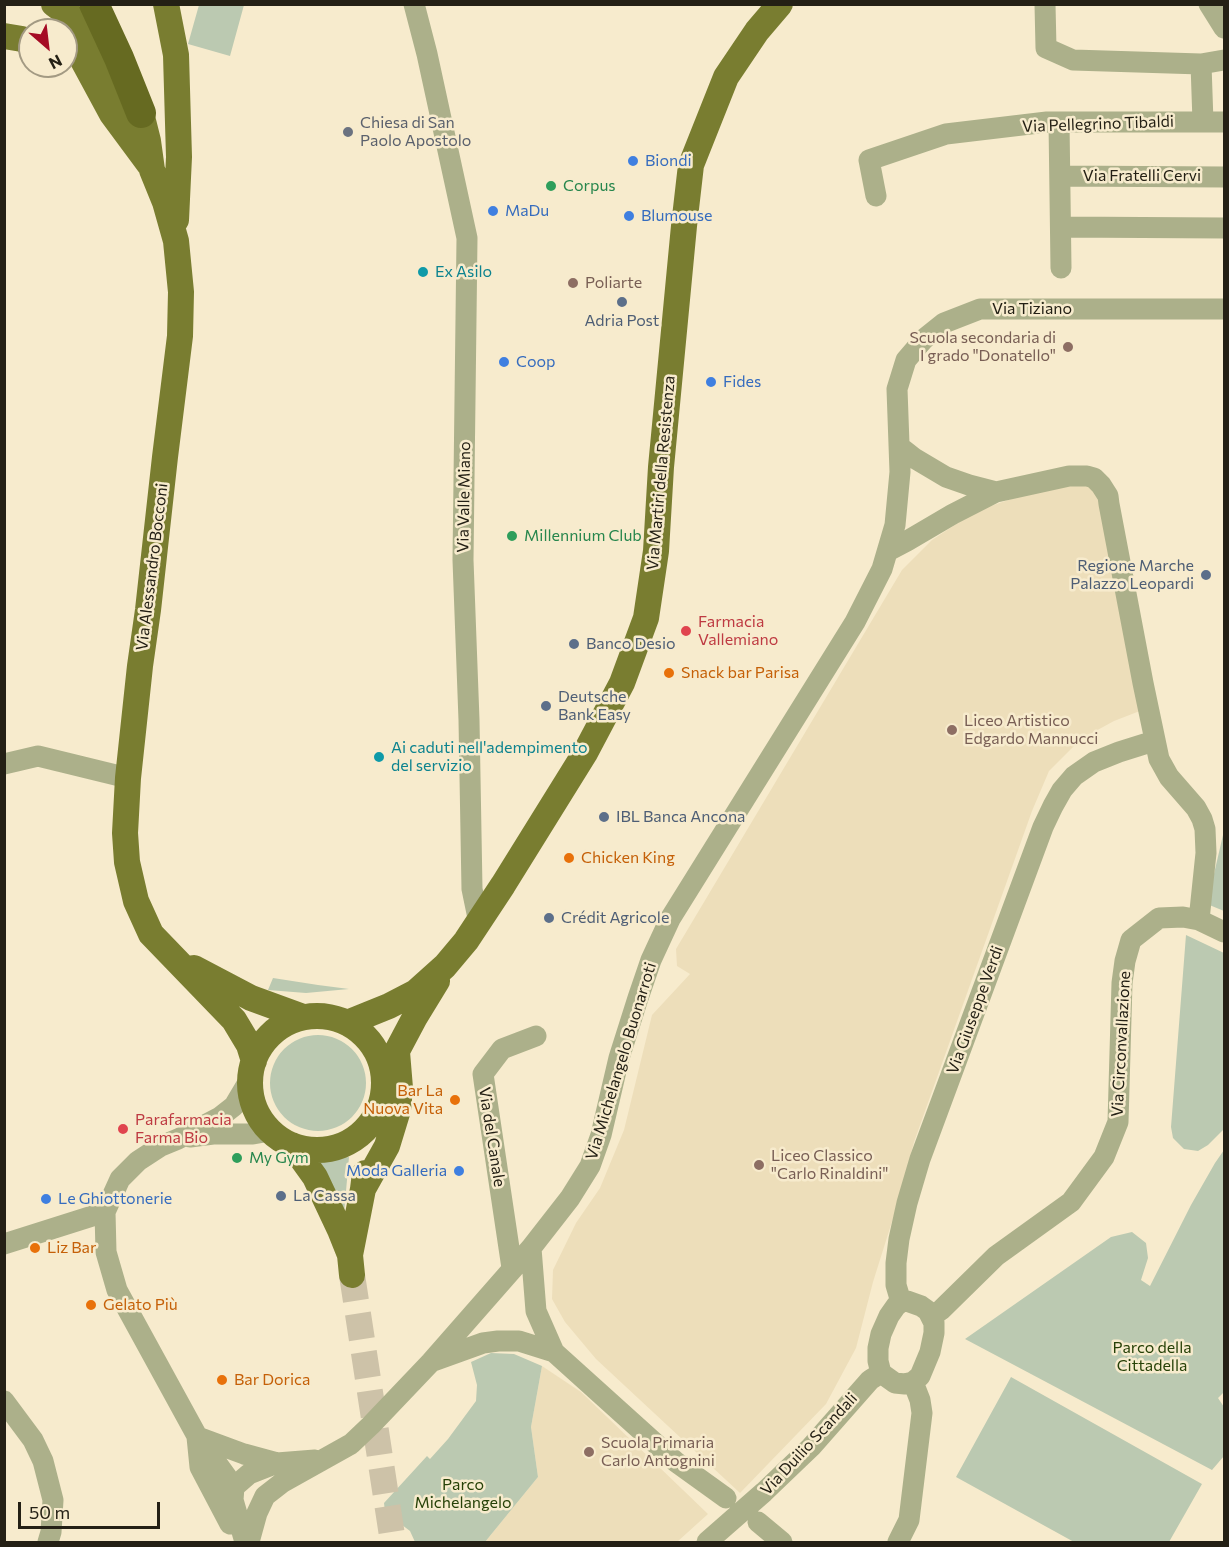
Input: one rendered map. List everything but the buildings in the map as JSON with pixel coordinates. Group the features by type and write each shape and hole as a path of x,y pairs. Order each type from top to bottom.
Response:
{"highway":[{"path":"94,4 119,57 126,114"}],"main road":[{"path":"54,4 73,18 126,114"},
{"path":"166,4 176,55 179,157 176,241"},
{"name":"Via Martiri della Resistenza","path":"445,966 479,922 585,753 622,683 646,618 656,551 662,456 691,165 726,77 757,31 780,4"},
{"path":"78,73 126,114"},
{"name":"Via Alessandro Bocconi","path":"126,114 148,141 152,170 165,202 176,241 181,292 180,336 128,778 125,833 127,862 136,900 151,934 234,1020 249,1045 252,1070"},
{"path":"172,956 251,998 303,1017"},
{"path":"347,1023 416,992 445,966"},
{"path":"384,1077 445,966"},
{"path":"303,1017 333,1018 347,1023 363,1034 373,1045 381,1060 384,1077 382,1100 377,1114 368,1126 348,1143 330,1149 309,1150 292,1145 270,1131 255,1109 251,1094 252,1070 260,1049 281,1026 303,1017"},
{"path":"363,1189 387,1146 398,1110 400,1088 397,1052"},
{"path":"292,1145 315,1177 340,1230 351,1265 363,1189 368,1126"}],"street":[{"name":"Via Valle Miano","path":"414,4 467,238 464,560 472,889 479,922"},
{"path":"1045,4 1046,48 1073,60 1201,64 1224,60"},
{"path":"1209,4 1224,28"},
{"path":"1201,64 1203,122"},
{"name":"Via Pellegrino Tibaldi","path":"876,196 869,160 946,134 1059,122 1224,122"},
{"name":"Via Fratelli Cervi","path":"1059,122 1061,268"},
{"name":"Via Fratelli Cervi","path":"1060,176 1224,177"},
{"path":"1060,227 1224,228"},
{"name":"Via Tiziano","path":"888,551 895,525 900,472 897,389 906,360 924,339 944,323 980,309 1224,309"},
{"path":"900,447 946,477 996,492"},
{"path":"888,551 996,492 1069,476 1094,478 1101,485 1108,496 1154,741 1164,769 1196,808 1205,829 1206,853 1199,920"},
{"name":"Via Michelangelo Buonarroti","path":"234,1487 258,1486 280,1473 324,1460 351,1444 432,1362 531,1248 570,1198 590,1166 601,1135 638,998 651,960 670,919 855,622 882,569 888,551"},
{"name":"Via Giuseppe Verdi","path":"901,1302 896,1285 899,1239 920,1159 1043,827 1062,790 1074,776 1094,762 1154,741"},
{"path":"4,764 38,756 128,778"},
{"name":"Via Circonvallazione","path":"932,1317 996,1256 1071,1202 1104,1157 1118,1122 1122,983 1131,940 1159,918 1183,917 1199,920 1224,932"},
{"name":"Via del Canale","path":"512,1268 483,1074 502,1049 537,1036"},
{"path":"245,1542 232,1500 234,1487 197,1436 117,1290 106,1252 105,1212 120,1179 138,1161 161,1146 220,1117 234,1106 252,1070"},
{"path":"178,1139 213,1134 253,1134 270,1131"},
{"path":"4,1245 105,1212"},
{"path":"531,1248 536,1311 554,1352 676,1462 726,1498"},
{"path":"907,1301 921,1306 932,1317 934,1333 930,1352 920,1376 913,1382 905,1384 895,1383 881,1373 878,1354 881,1334 896,1306 907,1301"},
{"path":"432,1362 483,1343 498,1341 519,1341 554,1352"},
{"name":"Via Duilio Scandali","path":"707,1542 811,1447 870,1380 881,1373"},
{"path":"898,1542 909,1520 922,1413 913,1382"},
{"path":"4,1401 33,1440 43,1461 52,1500 51,1532 48,1542"},
{"path":"197,1436 244,1454 280,1473"},
{"path":"197,1436 200,1467 239,1542"},
{"name":"Via Michelangelo Buonarroti","path":"249,1542 257,1513 280,1473"},
{"path":"758,1522 782,1542"}],"shaded area":[{"path":"1077,482 1097,484 1145,709 1114,721 1081,739 1049,771 1032,811 914,1142 856,1348 826,1404 740,1493 596,1359 565,1322 552,1299 553,1270 576,1223 600,1188 624,1130 652,1015 690,974 677,966 676,949 902,570 932,540 976,511 1029,493"},
{"name":"Scuola Primaria Carlo Antognini","path":"542,1366 581,1392 708,1514 677,1542 485,1542 538,1477 531,1427"}],"green space":[{"path":"199,5 244,5 230,56 188,44"},
{"path":"1224,835 1224,911 1207,904"},
{"path":"1186,935 1224,953 1224,1129 1208,1145 1198,1151 1184,1149 1173,1138 1171,1127"},
{"path":"273,978 349,989 306,993 268,990"},
{"path":"318,1035 336,1039 352,1049 362,1065 366,1083 362,1101 352,1117 336,1127 318,1131 300,1127 284,1117 274,1101 270,1083 274,1065 284,1049 300,1039"},
{"name":"Parco della Cittadella","path":"1224,1150 1224,1392 1218,1398 1224,1407 1224,1456 1212,1470 965,1339 1111,1237 1132,1232 1146,1243 1148,1258 1141,1280 1150,1286 1191,1205"},
{"path":"349,1157 344,1214 317,1162"},
{"name":"Parco Michelangelo","path":"491,1353 514,1354 542,1366 531,1427 538,1477 485,1542 415,1542 410,1531 385,1512 384,1503 427,1456 430,1459 476,1401 477,1385 471,1362"},
{"path":"1011,1377 1202,1484 1169,1542 1074,1542 956,1477"}],"tunnel":[{"path":"352,1275 393,1542"}],"place":[{"name":"Chiesa di San Paolo Apostolo","path":"348,132"},
{"name":"Biondi","path":"633,161"},
{"name":"Corpus","path":"551,186"},
{"name":"MaDu","path":"493,211"},
{"name":"Blumouse","path":"629,216"},
{"name":"Ex Asilo","path":"423,272"},
{"name":"Poliarte","path":"573,283"},
{"name":"Adria Post","path":"622,302"},
{"name":"Scuola secondaria di I grado \"Donatello\"","path":"1068,347"},
{"name":"Coop","path":"504,362"},
{"name":"Fides","path":"711,382"},
{"name":"Millennium Club","path":"512,536"},
{"name":"Regione Marche Palazzo Leopardi","path":"1206,575"},
{"name":"Farmacia Vallemiano","path":"686,631"},
{"name":"Banco Desio","path":"574,644"},
{"name":"Snack bar Parisa","path":"669,673"},
{"name":"Deutsche Bank Easy","path":"546,706"},
{"name":"Liceo Artistico Edgardo Mannucci","path":"952,730"},
{"name":"Ai caduti nell'adempimento del servizio","path":"379,757"},
{"name":"IBL Banca Ancona","path":"604,817"},
{"name":"Chicken King","path":"569,858"},
{"name":"Crédit Agricole","path":"549,918"},
{"name":"Bar La Nuova Vita","path":"455,1100"},
{"name":"Parafarmacia Farma Bio","path":"123,1129"},
{"name":"My Gym","path":"237,1158"},
{"name":"Liceo Classico \"Carlo Rinaldini\"","path":"759,1165"},
{"name":"Moda Galleria","path":"459,1171"},
{"name":"La Cassa","path":"281,1196"},
{"name":"Le Ghiottonerie","path":"46,1199"},
{"name":"Liz Bar","path":"35,1248"},
{"name":"Gelato Più","path":"91,1305"},
{"name":"Bar Dorica","path":"222,1380"},
{"name":"Scuola Primaria Carlo Antognini","path":"589,1452"}]}
